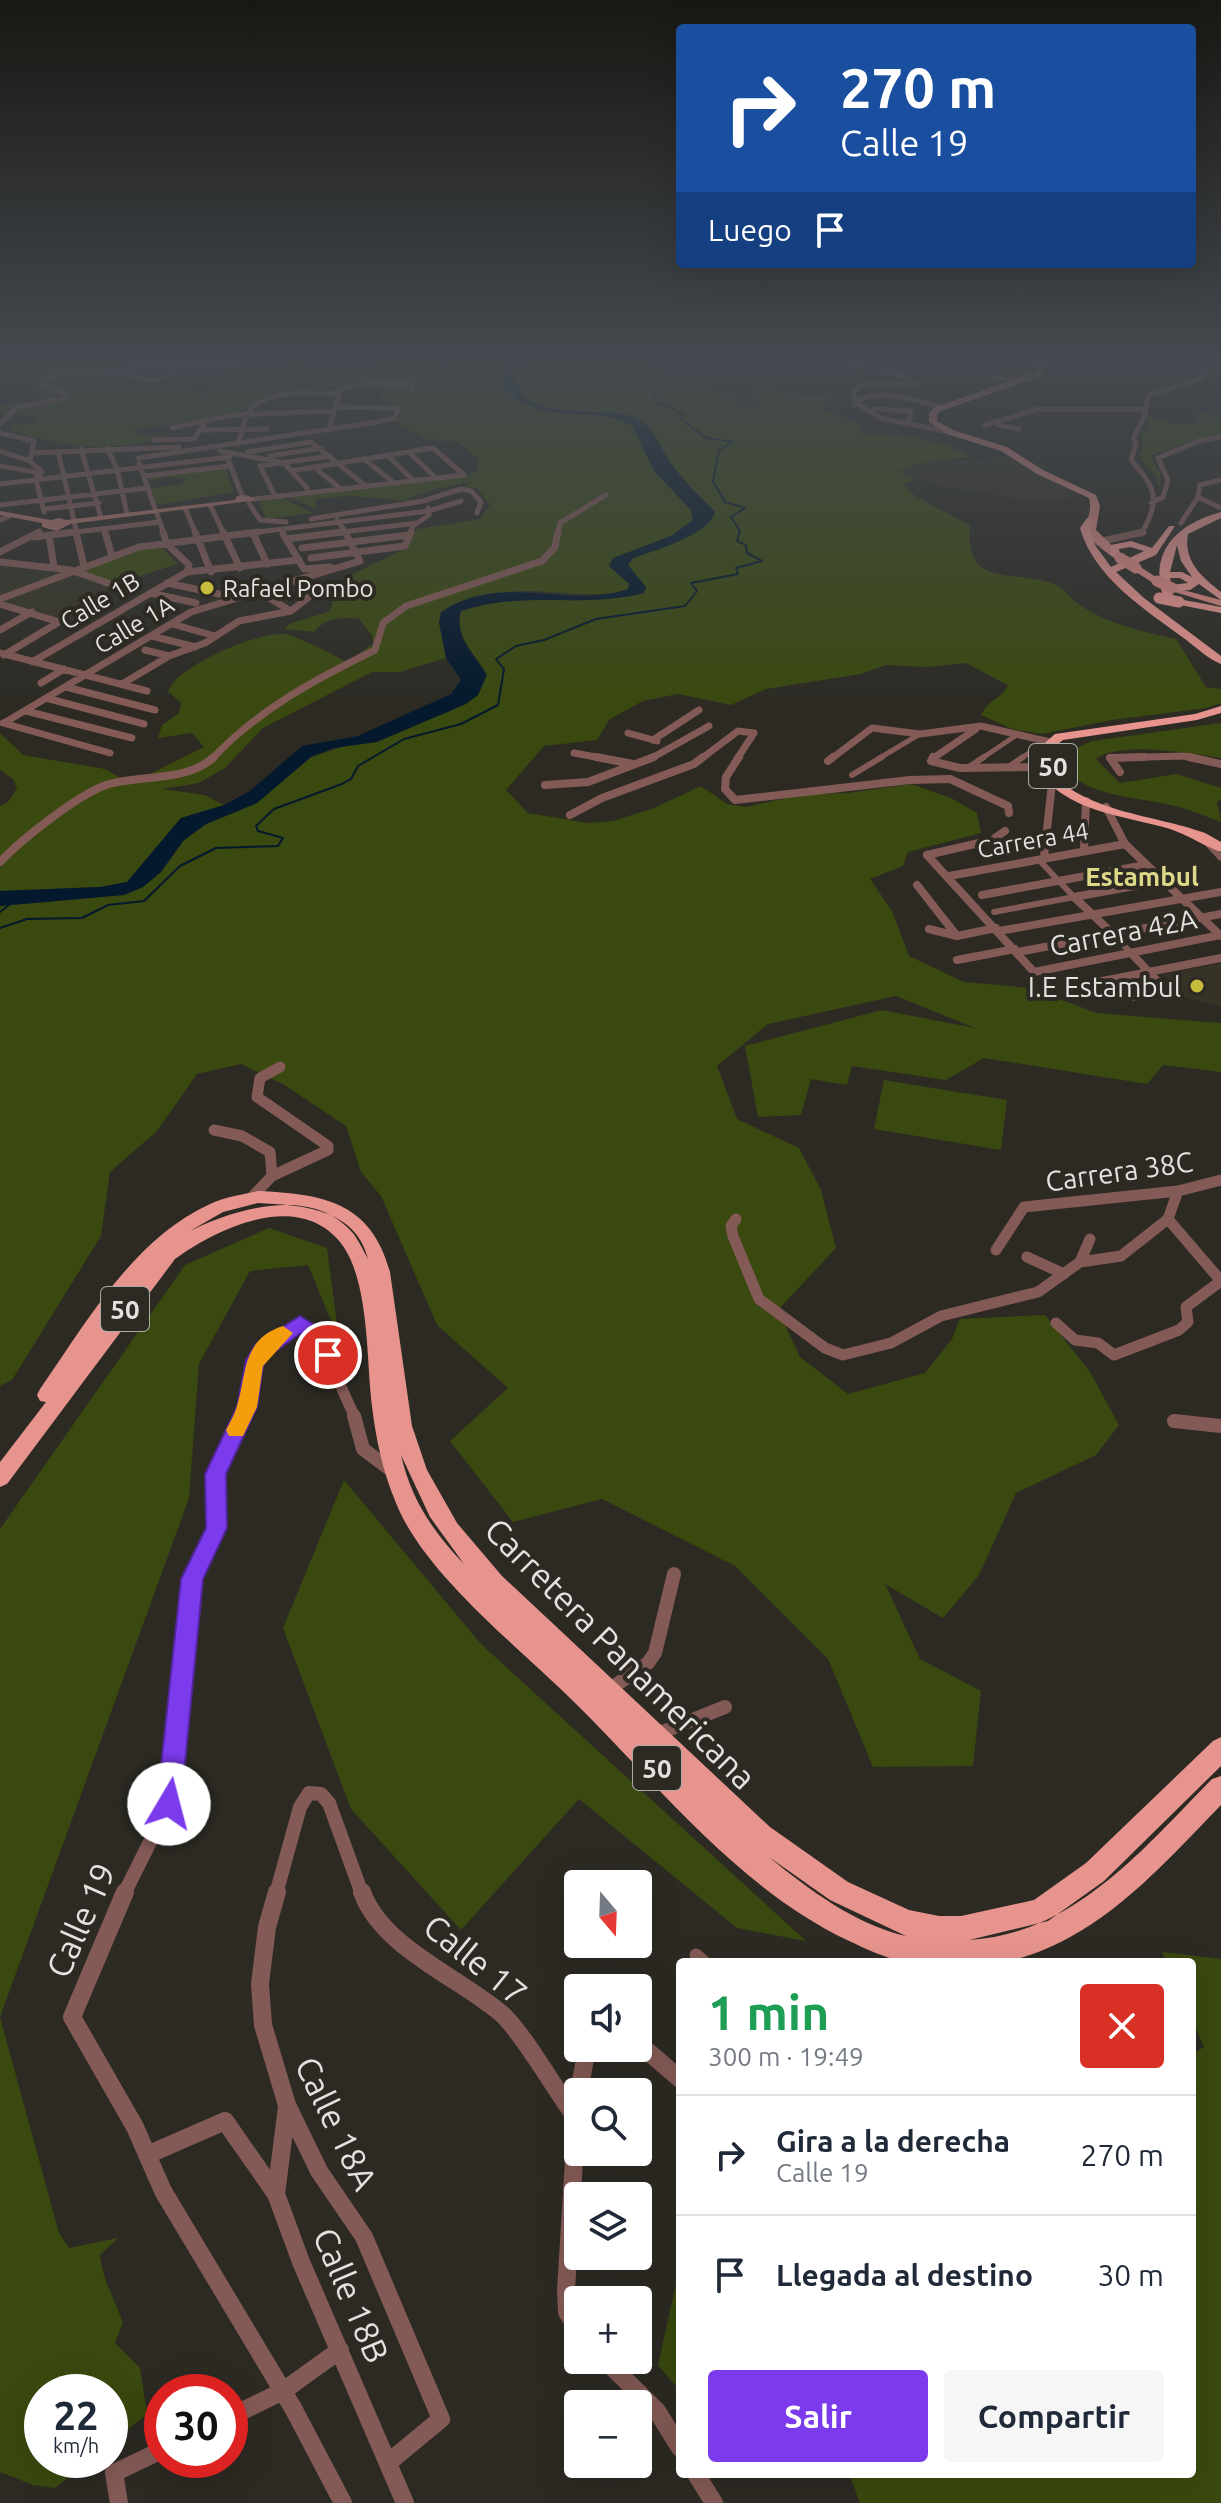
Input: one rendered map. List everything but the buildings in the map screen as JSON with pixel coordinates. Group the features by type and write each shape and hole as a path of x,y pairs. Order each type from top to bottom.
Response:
{"highway":[{"path":"1116,553 1148,555 1182,526 1221,511"},
{"path":"1090,525 1085,528 1086,537 1106,572 1221,658"},
{"path":"1182,526 1160,578 1174,616 1221,658"},
{"path":"1182,526 1180,546 1187,563 1221,604"},
{"path":"1148,555 1151,552 1146,547 1131,544 1114,547 1122,575 1169,600 1221,604"},
{"path":"1116,553 1112,571 1118,581"},
{"path":"1160,578 1182,575 1195,583 1190,587 1172,588"},
{"path":"1142,599 1158,604 1169,600"},
{"name":"50","path":"1221,712 1086,731 1048,741 1040,767 1052,783 1086,801 1199,834 1221,848"},
{"name":"50","path":"1221,712 1086,735 1059,748 1052,762 1057,776 1085,795 1183,823 1221,838"},
{"name":"Carretera Panamericana","path":"0,1461 156,1247 199,1215 251,1198 285,1197 322,1204 350,1218 371,1241 379,1263 401,1425 420,1477 457,1541 494,1583 740,1818 808,1871 868,1908 907,1923 939,1929 961,1929 1039,1912 1095,1872 1221,1749"},
{"name":"Carretera Panamericana","path":"0,1478 169,1254 210,1225 267,1211 298,1213 321,1220 339,1231 355,1248 366,1283 391,1470 412,1517 444,1558 757,1864 838,1921 899,1947 945,1954 1013,1954 1097,1907 1221,1788"}],"main road":[{"path":"1046,475 1089,494 1096,502 1090,525 1098,542 1172,588 1221,604"},
{"path":"0,513 48,528 61,527 71,521 246,500"},
{"path":"1090,525 1116,553"}],"street":[{"path":"0,484 36,477 73,475"},
{"path":"89,475 101,518"},
{"path":"118,475 127,514"},
{"path":"154,475 144,476 167,544 189,565 187,572 211,572 299,560 281,530"},
{"path":"234,475 246,500 260,520 266,522 323,517 332,513 423,501 461,489 473,492 481,502 477,513"},
{"path":"264,475 275,496"},
{"path":"295,475 307,488 318,491"},
{"path":"324,475 341,489"},
{"path":"352,475 367,487"},
{"path":"384,475 394,483"},
{"path":"408,475 413,480"},
{"path":"433,475 436,478"},
{"path":"246,500 464,475"},
{"path":"1116,553 1142,534 1151,503 1150,479 1146,475"},
{"path":"1151,503 1163,497 1168,480 1166,475"},
{"path":"63,476 71,506 71,521 78,532 84,566"},
{"path":"0,477 16,482"},
{"path":"36,477 44,511 99,503"},
{"path":"1182,526 1198,497 1200,485 1221,480"},
{"path":"14,504 16,482"},
{"path":"0,505 148,488"},
{"path":"290,494 307,488"},
{"path":"0,862 20,841 107,785 174,775 210,761 242,727 290,693 375,650 383,623 406,606 542,561 555,547 560,523 606,495"},
{"path":"1198,497 1221,511"},
{"path":"423,501 429,511"},
{"path":"0,602 71,570 139,547 429,511 461,501"},
{"path":"210,505 240,568"},
{"path":"185,508 211,572"},
{"path":"311,558 405,546 417,523 429,511"},
{"path":"0,520 11,515"},
{"path":"323,517 341,522 357,552"},
{"path":"3,549 48,528 78,532 160,522"},
{"path":"286,539 417,523"},
{"path":"131,525 139,547"},
{"path":"35,537 48,528"},
{"path":"48,528 54,567"},
{"path":"104,529 112,556"},
{"path":"253,533 267,564"},
{"path":"302,548 409,535"},
{"name":"Calle 1A","path":"2,723 191,612 356,564 360,561 357,552"},
{"name":"Calle 1A","path":"299,560 306,570 340,569"},
{"path":"0,562 71,570 116,586"},
{"name":"Calle 1B","path":"32,662 187,572"},
{"path":"122,684 239,621 291,611 310,596 331,588 314,577"},
{"path":"167,583 219,594"},
{"path":"290,584 310,596"},
{"path":"150,593 196,603"},
{"path":"261,593 291,611"},
{"path":"233,601 243,606"},
{"path":"0,602 59,622 2,655"},
{"path":"252,611 262,616"},
{"path":"0,630 32,612"},
{"path":"172,624 215,636"},
{"path":"152,636 195,647"},
{"path":"28,641 57,648"},
{"path":"145,650 169,656"},
{"path":"2,655 147,691 128,703"},
{"path":"41,683 64,669"},
{"path":"66,687 155,710"},
{"path":"46,698 144,724"},
{"path":"80,743 140,706"},
{"path":"653,740 699,710"},
{"path":"8,711 24,712 132,738"},
{"path":"2,723 110,753"},
{"path":"545,785 589,782 688,739 709,726"},
{"path":"828,761 872,728 920,734 981,726 1048,741"},
{"path":"981,726 931,761 964,767 1040,767"},
{"path":"570,815 602,798 679,771 738,731 754,733 726,777 725,789 735,800 910,780 950,779 1008,806 1009,813"},
{"path":"628,733 673,746"},
{"path":"852,775 920,734"},
{"path":"950,779 947,777 1018,734"},
{"path":"688,739 717,744"},
{"path":"1010,766 1048,741"},
{"path":"574,753 633,764"},
{"path":"1120,772 1110,758 1184,756 1221,764"},
{"path":"1052,783 1041,858 1074,897 1166,990 1132,997"},
{"path":"1084,850 1086,801"},
{"path":"1106,807 1125,844 1221,936"},
{"path":"1005,831 992,840 927,855 1016,951"},
{"path":"1199,834 1221,858"},
{"name":"Carrera 44","path":"949,876 1125,844"},
{"path":"982,895 1145,865"},
{"path":"994,912 1162,881"},
{"path":"917,885 957,936"},
{"path":"929,929 957,936 1221,892"},
{"path":"957,960 1221,914"},
{"name":"Carrera 42A","path":"1016,951 1034,972 1221,936"},
{"path":"1082,985 1221,958"},
{"path":"251,1198 272,1176 313,1160 328,1150 309,1130 257,1097 260,1078 280,1067"},
{"path":"214,1130 266,1147 272,1156 272,1176"},
{"name":"Carrera 38C","path":"996,1250 1024,1207 1178,1191 1221,1180"},
{"path":"736,1219 731,1226 733,1236 759,1299 796,1323 825,1348 843,1355 891,1343 941,1316 1038,1292 1080,1262 1121,1256 1168,1219 1178,1191"},
{"path":"1056,1323 1075,1340 1098,1343 1114,1355 1179,1330 1188,1322 1186,1307 1221,1281 1168,1219"},
{"path":"1080,1262 1090,1239"},
{"path":"1027,1257 1064,1274"},
{"name":"Calle 19","path":"343,2503 283,2391 163,2191 147,2155 72,2017 130,1879 169,1804 192,1579 216,1528 215,1474 247,1407 253,1365 263,1350 300,1324 307,1326 328,1355 342,1395 356,1419 363,1449 391,1470"},
{"path":"1174,1421 1221,1426"},
{"path":"607,1691 648,1663 655,1653 674,1574"},
{"path":"654,1736 725,1707"},
{"name":"Calle 18A","path":"309,1793 300,1807 267,1927 260,1984 263,2025 287,2105 319,2171 364,2237 441,2419 389,2462"},
{"name":"Calle 17","path":"309,1793 321,1794 329,1803 367,1906 417,1956 504,2016 564,2101"},
{"path":"652,2055 676,2076"},
{"path":"276,2194 287,2105"},
{"name":"Calle 18B","path":"147,2155 225,2121 276,2194 405,2503"},
{"path":"566,2286 572,2166"},
{"path":"248,2408 283,2391 340,2350"},
{"path":"619,2374 657,2411 676,2442"},
{"path":"119,2503 114,2473 144,2459"},
{"path":"698,2478 714,2503"},
{"path":"699,2478 722,2503"}],"shaded area":[{"path":"907,475 1038,475 1083,493 1063,500 1032,501 935,485"},
{"path":"0,563 69,571 113,586 62,623 0,606"},
{"name":"I.E Estambul","path":"1221,963 1221,1007 1182,997 1164,974"}],"green space":[{"path":"228,475 234,492 157,504 150,488 181,484 186,478 167,477 149,481 147,476"},
{"path":"658,475 689,506 693,520 673,535 634,551 622,576 630,584 628,589 593,594 509,592 475,599 441,612 439,622 446,658 400,672 372,672 263,728 225,768 199,783 162,789 205,795 224,805 181,818 127,882 100,887 0,891 0,806 8,802 17,788 13,779 0,770 0,733 23,755 105,769 122,779 150,774 204,747 192,733 158,738 162,725 179,713 181,703 168,691 175,681 220,652 272,635 289,635 347,662 373,644 372,635 358,618 328,621 314,632 285,629 289,624 330,611 335,593 353,574 404,549 417,529 480,519 490,505 477,488 465,487 473,481 432,490 407,499 409,501 350,496 316,499 315,509 287,496 464,476"},
{"path":"680,475 905,475 917,480 903,483 915,496 970,525 970,546 976,561 985,569 1058,586 1077,603 1100,616 1124,626 1176,639 1206,687 1221,689 1221,703 1207,708 1112,720 1042,734 1012,729 981,715 1008,685 966,663 927,667 886,665 861,674 766,689 731,705 678,694 643,701 610,719 597,740 544,746 506,790 528,813 588,823 613,821 654,808 701,786 727,804 746,807 804,794 848,793 911,784 951,798 977,813 981,833 908,852 903,866 870,879 892,911 909,956 964,982 1031,988 1096,1013 1221,1023 1221,1072 1163,1065 1147,1084 984,1058 946,1080 852,1066 847,1085 811,1079 801,1115 758,1117 745,1046 882,1010 975,1028 896,996 768,1024 717,1066 737,1119 799,1148 821,1190 836,1248 778,1310 800,1357 848,1394 925,1373 952,1339 960,1319 1045,1315 1090,1372 1119,1425 1096,1455 1016,1493 979,1575 943,1618 885,1584 920,1659 981,1691 973,1766 873,1767 828,1659 735,1566 602,1499 513,1522 450,1441 508,1388 437,1325 381,1196 361,1172 346,1126 283,1084 241,1064 197,1074 157,1131 110,1172 101,1236 12,1380 0,1386 0,906 123,895 143,887 161,872 183,841 206,824 257,803 311,757 449,712 487,675 463,637 461,611 507,602 598,600 644,593 646,587 628,565 633,558 691,535 715,512"},
{"path":"1154,475 1160,475 1161,491"},
{"path":"283,498 313,513 267,519 259,504 263,499"},
{"path":"139,548 163,548 178,564 114,584 80,570"},
{"path":"1221,723 1221,758 1138,749 1096,759 1120,783 1176,774 1221,788 1221,800 1217,802 1221,822 1179,807 1097,789 1071,774 1065,762 1074,749 1092,741"},
{"path":"884,1080 1007,1100 1001,1150 874,1129"},
{"path":"269,1228 327,1248 339,1339 308,1265 250,1271 199,1364 189,1498 0,2017 0,1529 185,1265"},
{"path":"344,1480 481,1644 806,1941 737,1928 579,1799 461,1930 351,1809 283,1628"},
{"path":"1162,1952 1221,1959 1221,2503 860,2503 851,2478 1196,2478 1196,2052 1204,2047 1196,2028 1196,1958 1165,1958"},
{"path":"0,2017 59,2233 69,2248 118,2238 100,2255 101,2264 123,2323 115,2343 140,2368 144,2416 128,2429 128,2374 24,2374 24,2478 68,2478 55,2488 33,2485 0,2472"},
{"path":"676,2284 676,2386 658,2365"}],"water":[{"path":"658,475 680,475 715,512 711,520 692,534 633,558 628,565 646,587 644,593 598,600 507,602 461,611 460,629 466,645 487,675 478,695 466,704 377,742 334,748 311,757 257,803 206,824 183,841 161,872 143,887 124,895 0,906 0,891 100,887 127,882 181,818 224,805 250,791 302,746 358,736 451,694 461,680 446,658 439,622 441,612 464,600 487,594 511,592 582,596 628,589 629,584 609,566 613,558 673,535 693,520 692,511"}],"waterway":[{"path":"0,928 27,919 82,918 108,905 144,901 180,866 216,848 278,846 283,838 258,831 256,826 274,809 342,784 351,779 358,766 404,739 461,724 498,705 504,669 496,659 516,646 544,640 596,619 685,606 697,591 691,583 738,574 736,568 762,561 747,553 746,545 737,541 740,531 731,517 745,508 725,502 713,481 714,475"},
{"path":"0,912 10,904"}],"slow traffic":[{"path":"236,1430 247,1407 253,1365 263,1350 283,1333"}],"place":[{"name":"Rafael Pombo","path":"207,588"},
{"name":"I.E Estambul","path":"1197,986"}],"district":[{"name":"Estambul","path":"1142,876"}],"route":[{"path":"169,1804 179,1730 192,1579 216,1528 215,1474 247,1407 253,1365 263,1350 300,1324 316,1335 328,1355"}]}
